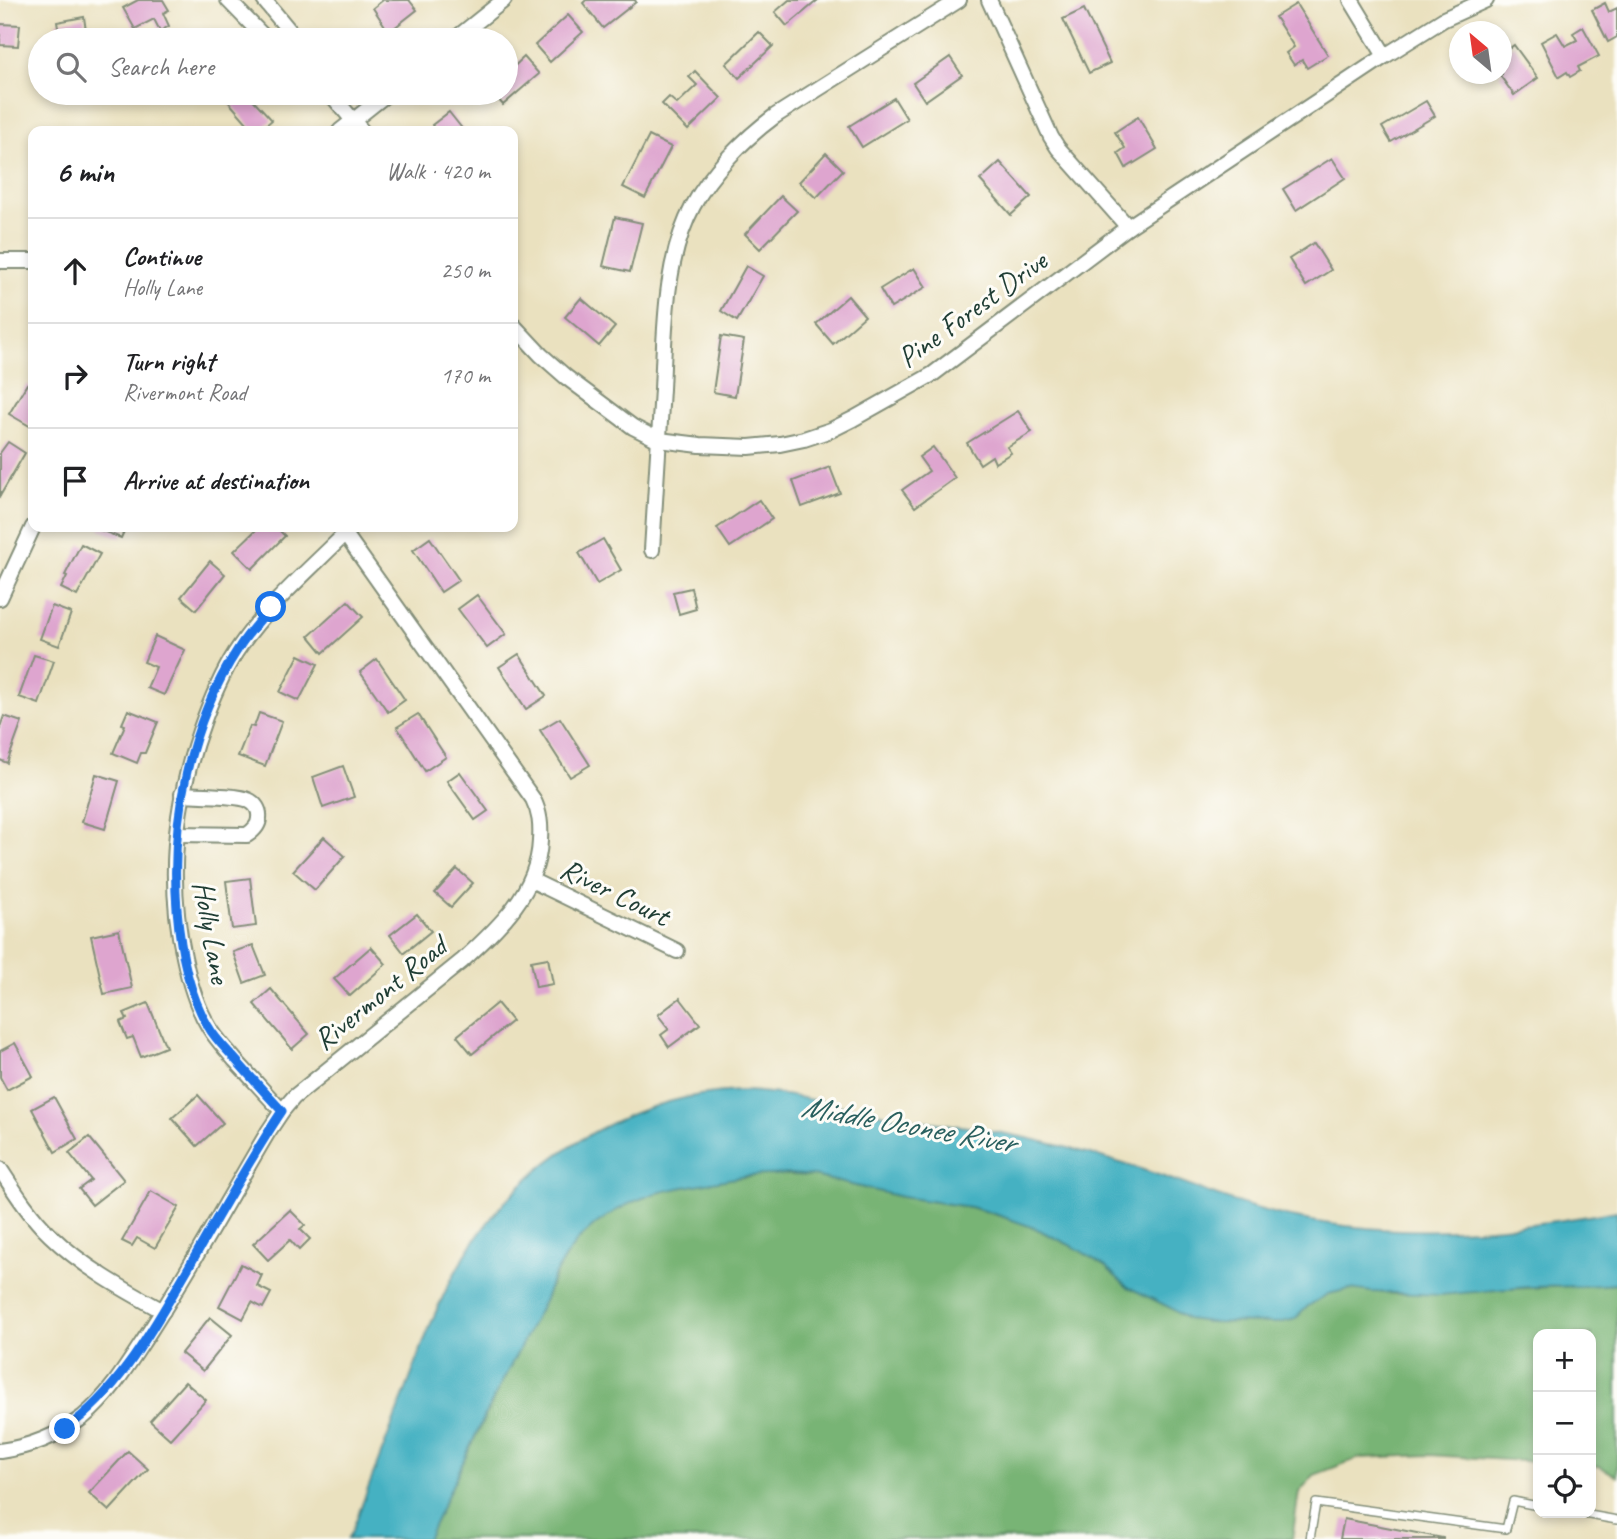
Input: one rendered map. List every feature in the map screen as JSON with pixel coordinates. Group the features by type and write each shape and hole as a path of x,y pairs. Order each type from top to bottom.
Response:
{"street":[{"path":"228,0 255,28"},
{"path":"264,0 287,28"},
{"path":"469,28 504,0"},
{"path":"652,550 666,302 678,244 693,205 716,173 754,131 959,0"},
{"path":"989,0 1051,137 1128,227"},
{"path":"1352,0 1385,56"},
{"name":"Pine Forest Drive","path":"518,330 566,377 633,427 659,440 737,446 780,444 804,439 853,419 933,374 1128,227 1385,56 1444,19 1486,0"},
{"path":"340,105 358,126 377,105"},
{"path":"0,261 28,261"},
{"path":"0,598 31,532"},
{"name":"Holly Lane","path":"282,1111 218,1041 208,1027 194,992 179,929 175,877 177,834 189,765 212,698 238,648 271,607 341,532"},
{"name":"Rivermont Road","path":"0,1451 17,1449 65,1429 103,1398 163,1311 282,1111 294,1097 487,938 506,919 531,880 540,846 541,829 539,811 533,799 344,532"},
{"path":"177,834 247,835 254,831 259,818 255,805 243,798 182,794"},
{"name":"River Court","path":"531,880 677,951"},
{"path":"0,1169 26,1209 49,1234 71,1253 123,1289 163,1311"}],"lane":[{"path":"1512,1539 1506,1529 1513,1501 1533,1505"},
{"path":"1310,1539 1316,1503 1506,1529"},
{"path":"1596,1516 1617,1520"}],"green space":[{"path":"768,1174 814,1176 902,1197 970,1207 1035,1228 1076,1248 1106,1267 1126,1286 1187,1319 1210,1322 1278,1323 1295,1319 1308,1306 1328,1294 1350,1289 1395,1294 1617,1284 1617,1476 1596,1466 1596,1329 1533,1329 1533,1462 1430,1455 1359,1458 1314,1475 1299,1492 1292,1539 427,1539 558,1268 570,1251 594,1226 632,1202 710,1181"}],"water":[{"name":"Middle Oconee River","path":"740,1091 799,1097 896,1117 1041,1141 1146,1171 1256,1208 1339,1225 1379,1229 1459,1230 1539,1223 1617,1211 1617,1284 1529,1287 1440,1295 1350,1289 1328,1294 1308,1306 1295,1319 1278,1323 1210,1322 1187,1319 1126,1286 1106,1267 1076,1248 1035,1228 970,1207 902,1197 814,1176 791,1174 746,1176 679,1188 656,1193 615,1211 579,1239 565,1257 485,1415 427,1539 347,1539 440,1303 468,1250 504,1203 548,1162 598,1130 667,1102"}],"building":[{"path":"138,0 163,0 169,10 163,13 169,26 158,28 154,19 134,28 123,8"},
{"path":"383,0 409,0 417,10 394,28 386,28 373,8"},
{"path":"586,0 636,2 603,28 583,3"},
{"path":"789,0 818,0 787,26 775,12"},
{"path":"1605,3 1609,12 1617,8 1617,37 1608,42 1592,10"},
{"path":"1296,4 1328,55 1307,68 1302,60 1294,65 1286,53 1294,47 1275,17"},
{"path":"1084,9 1110,63 1089,73 1063,19"},
{"path":"568,15 583,32 550,62 535,45"},
{"path":"84,17 86,28 58,28 57,22"},
{"path":"0,24 20,25 18,46 0,45"},
{"path":"1583,27 1599,56 1578,67 1580,71 1570,77 1567,72 1559,77 1541,42 1557,33 1565,46 1577,40 1573,33"},
{"path":"759,32 773,46 739,78 726,64"},
{"path":"1514,45 1538,78 1514,95 1506,84 1512,84"},
{"path":"524,57 539,74 518,92 518,63"},
{"path":"950,57 962,75 925,101 913,83"},
{"path":"695,71 721,98 688,130 662,104 669,97 677,104 697,85 689,77"},
{"path":"894,98 907,119 862,147 849,126"},
{"path":"1426,101 1435,116 1391,142 1382,127"},
{"path":"231,105 258,105 272,120 265,126 250,126"},
{"path":"449,112 460,126 433,126"},
{"path":"1138,117 1157,149 1126,168 1118,153 1125,148 1115,132"},
{"path":"649,136 671,147 645,198 623,187"},
{"path":"826,153 843,170 816,198 799,182"},
{"path":"1332,158 1345,178 1296,210 1283,189"},
{"path":"1000,162 1031,197 1011,215 980,180"},
{"path":"781,196 797,211 760,249 745,234"},
{"path":"615,217 642,223 630,272 603,266"},
{"path":"1314,243 1331,270 1306,286 1289,259"},
{"path":"746,266 763,276 737,321 721,311"},
{"path":"914,268 926,287 891,308 880,289"},
{"path":"848,296 865,316 833,344 816,324"},
{"path":"581,298 615,327 599,346 565,317"},
{"path":"721,336 744,340 735,396 713,392"},
{"path":"27,384 28,425 9,414"},
{"path":"1018,411 1032,432 1007,447 1011,453 995,463 992,456 980,464 967,443"},
{"path":"8,442 25,453 0,496 0,453"},
{"path":"933,447 955,478 915,507 902,490 929,471 919,457"},
{"path":"830,467 840,493 802,507 793,481"},
{"path":"759,500 772,519 730,547 717,528"},
{"path":"105,532 124,532 121,538"},
{"path":"254,532 281,532 285,536 252,569 234,551"},
{"path":"430,538 459,580 441,592 413,550"},
{"path":"603,539 621,570 597,584 579,553"},
{"path":"81,544 100,554 77,596 61,588"},
{"path":"210,561 225,574 196,610 181,597"},
{"path":"691,588 696,609 679,614 673,592"},
{"path":"477,595 506,634 487,648 458,609"},
{"path":"348,601 363,617 323,653 309,636"},
{"path":"52,606 71,613 59,646 40,639"},
{"path":"155,636 185,650 164,695 147,688 156,667 144,662"},
{"path":"519,654 546,696 526,709 499,667"},
{"path":"34,655 54,661 39,704 19,697"},
{"path":"299,655 318,664 299,701 280,692"},
{"path":"377,659 405,700 388,712 360,672"},
{"path":"128,710 158,722 145,753 141,753 137,763 113,753 125,725 122,724"},
{"path":"259,713 282,721 265,766 238,756 250,726 254,727"},
{"path":"418,714 446,757 425,771 397,727"},
{"path":"4,716 22,722 7,763 0,760 0,727"},
{"path":"560,718 590,765 570,777 540,730"},
{"path":"343,766 354,797 323,808 313,777"},
{"path":"460,772 488,811 475,820 447,781"},
{"path":"96,774 119,781 105,829 82,822"},
{"path":"324,837 345,856 315,890 293,871"},
{"path":"457,869 473,883 451,907 435,893"},
{"path":"250,878 256,926 232,929 226,881"},
{"path":"417,914 431,931 404,953 390,935"},
{"path":"119,930 132,988 104,994 91,936"},
{"path":"253,945 265,975 244,983 233,952"},
{"path":"371,947 386,964 350,996 334,979"},
{"path":"548,958 553,984 536,987 531,961"},
{"path":"271,989 309,1034 292,1049 254,1004"},
{"path":"680,998 700,1024 669,1047 661,1035 669,1029 658,1015"},
{"path":"148,1003 166,1047 141,1057 133,1037 127,1039 120,1022 127,1019 124,1013"},
{"path":"497,1003 512,1021 472,1054 457,1036"},
{"path":"15,1043 33,1076 7,1090 0,1077 0,1051"},
{"path":"198,1095 223,1123 197,1146 172,1118"},
{"path":"54,1097 77,1139 55,1152 32,1109"},
{"path":"89,1137 124,1180 92,1205 79,1189 91,1180 69,1153"},
{"path":"151,1191 179,1207 155,1248 137,1238 132,1246 122,1241"},
{"path":"290,1210 305,1225 300,1229 310,1239 299,1250 290,1240 268,1260 253,1244"},
{"path":"241,1264 262,1275 257,1286 271,1293 263,1308 252,1302 243,1319 219,1306"},
{"path":"210,1317 232,1335 203,1371 181,1353"},
{"path":"185,1382 206,1400 170,1439 150,1421"},
{"path":"128,1451 148,1469 109,1511 89,1493"},
{"path":"1344,1519 1443,1538 1443,1539 1340,1539"}],"route":[{"path":"65,1429 103,1398 131,1360 282,1111 208,1027 187,971 179,929 175,877 182,794 200,729 212,698 238,648 271,607"}]}
